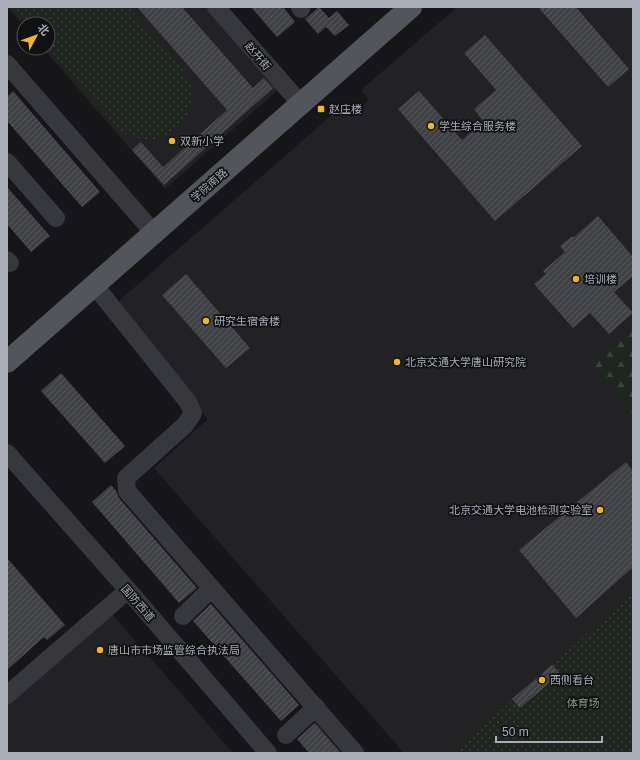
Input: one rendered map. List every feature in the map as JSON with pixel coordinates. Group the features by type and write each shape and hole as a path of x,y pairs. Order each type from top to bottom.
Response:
{"main road":[{"name":"学院南路","path":"7,362 411,7"}],"street":[{"name":"赵开街","path":"216,7 301,104"},
{"path":"10,74 154,233"},
{"path":"7,162 56,218"},
{"path":"95,286 188,402 193,413 185,425 126,478 128,491 355,753"},
{"name":"国防西道","path":"7,453 128,590 268,753"},
{"path":"183,616 212,588"},
{"path":"7,695 128,590"},
{"path":"286,735 316,707"}],"shaded area":[{"name":"双新小学","path":"7,7 208,7 279,89 165,189 50,56 56,56 56,16 16,17"},
{"name":"北京交通大学唐山研究院","path":"457,7 633,7 633,753 404,753 154,468 208,419 114,305 341,107 351,117 369,100 361,90"},
{"name":"唐山市市场监管综合执法局","path":"106,607 233,753 7,753 7,693"}],"green space":[{"path":"12,7 128,7 179,65 190,82 192,95 189,111 181,123 168,134 156,140 132,137 121,131 55,56 56,16 20,16"},
{"path":"633,328 633,415 591,364"},
{"name":"体育场","path":"633,593 633,753 453,753"}],"building":[{"path":"137,7 182,7 253,88 264,78 273,88 164,185 132,150 141,142 163,167 227,110"},
{"path":"251,7 283,7 295,22 277,37"},
{"path":"319,7 329,18 337,11 349,25 335,36 326,27 318,34 305,19"},
{"path":"538,7 576,7 629,69 608,87"},
{"name":"学生综合服务楼","path":"485,35 582,146 495,221 398,109 419,91 462,140 483,121 474,109 496,90 464,53"},
{"path":"13,91 100,192 82,207 7,121 7,97"},
{"path":"7,187 50,236 31,252 7,224"},
{"path":"598,216 633,257 633,276 614,292 633,313 609,334 590,313 573,328 534,284 546,274 543,271 565,252 560,246 571,237 574,237"},
{"name":"研究生宿舍楼","path":"186,274 250,348 226,368 162,295"},
{"path":"61,373 125,446 105,463 41,391"},
{"name":"北京交通大学电池检测实验室","path":"626,462 633,471 633,567 576,618 519,550"},
{"path":"111,485 119,498 197,588 179,603 92,502"},
{"path":"7,558 65,625 47,640 44,637 7,670"},
{"path":"211,604 299,705 281,721 193,621"},
{"path":"552,665 560,674 520,708 512,699"},
{"path":"315,723 341,753 309,753 297,739"}],"place":[{"name":"赵庄楼","path":"321,109"},
{"name":"学生综合服务楼","path":"431,126"},
{"name":"双新小学","path":"172,141"},
{"name":"培训楼","path":"576,279"},
{"name":"研究生宿舍楼","path":"206,321"},
{"name":"北京交通大学唐山研究院","path":"397,362"},
{"name":"北京交通大学电池检测实验室","path":"600,510"},
{"name":"唐山市市场监管综合执法局","path":"100,650"},
{"name":"西侧看台","path":"542,680"}]}
